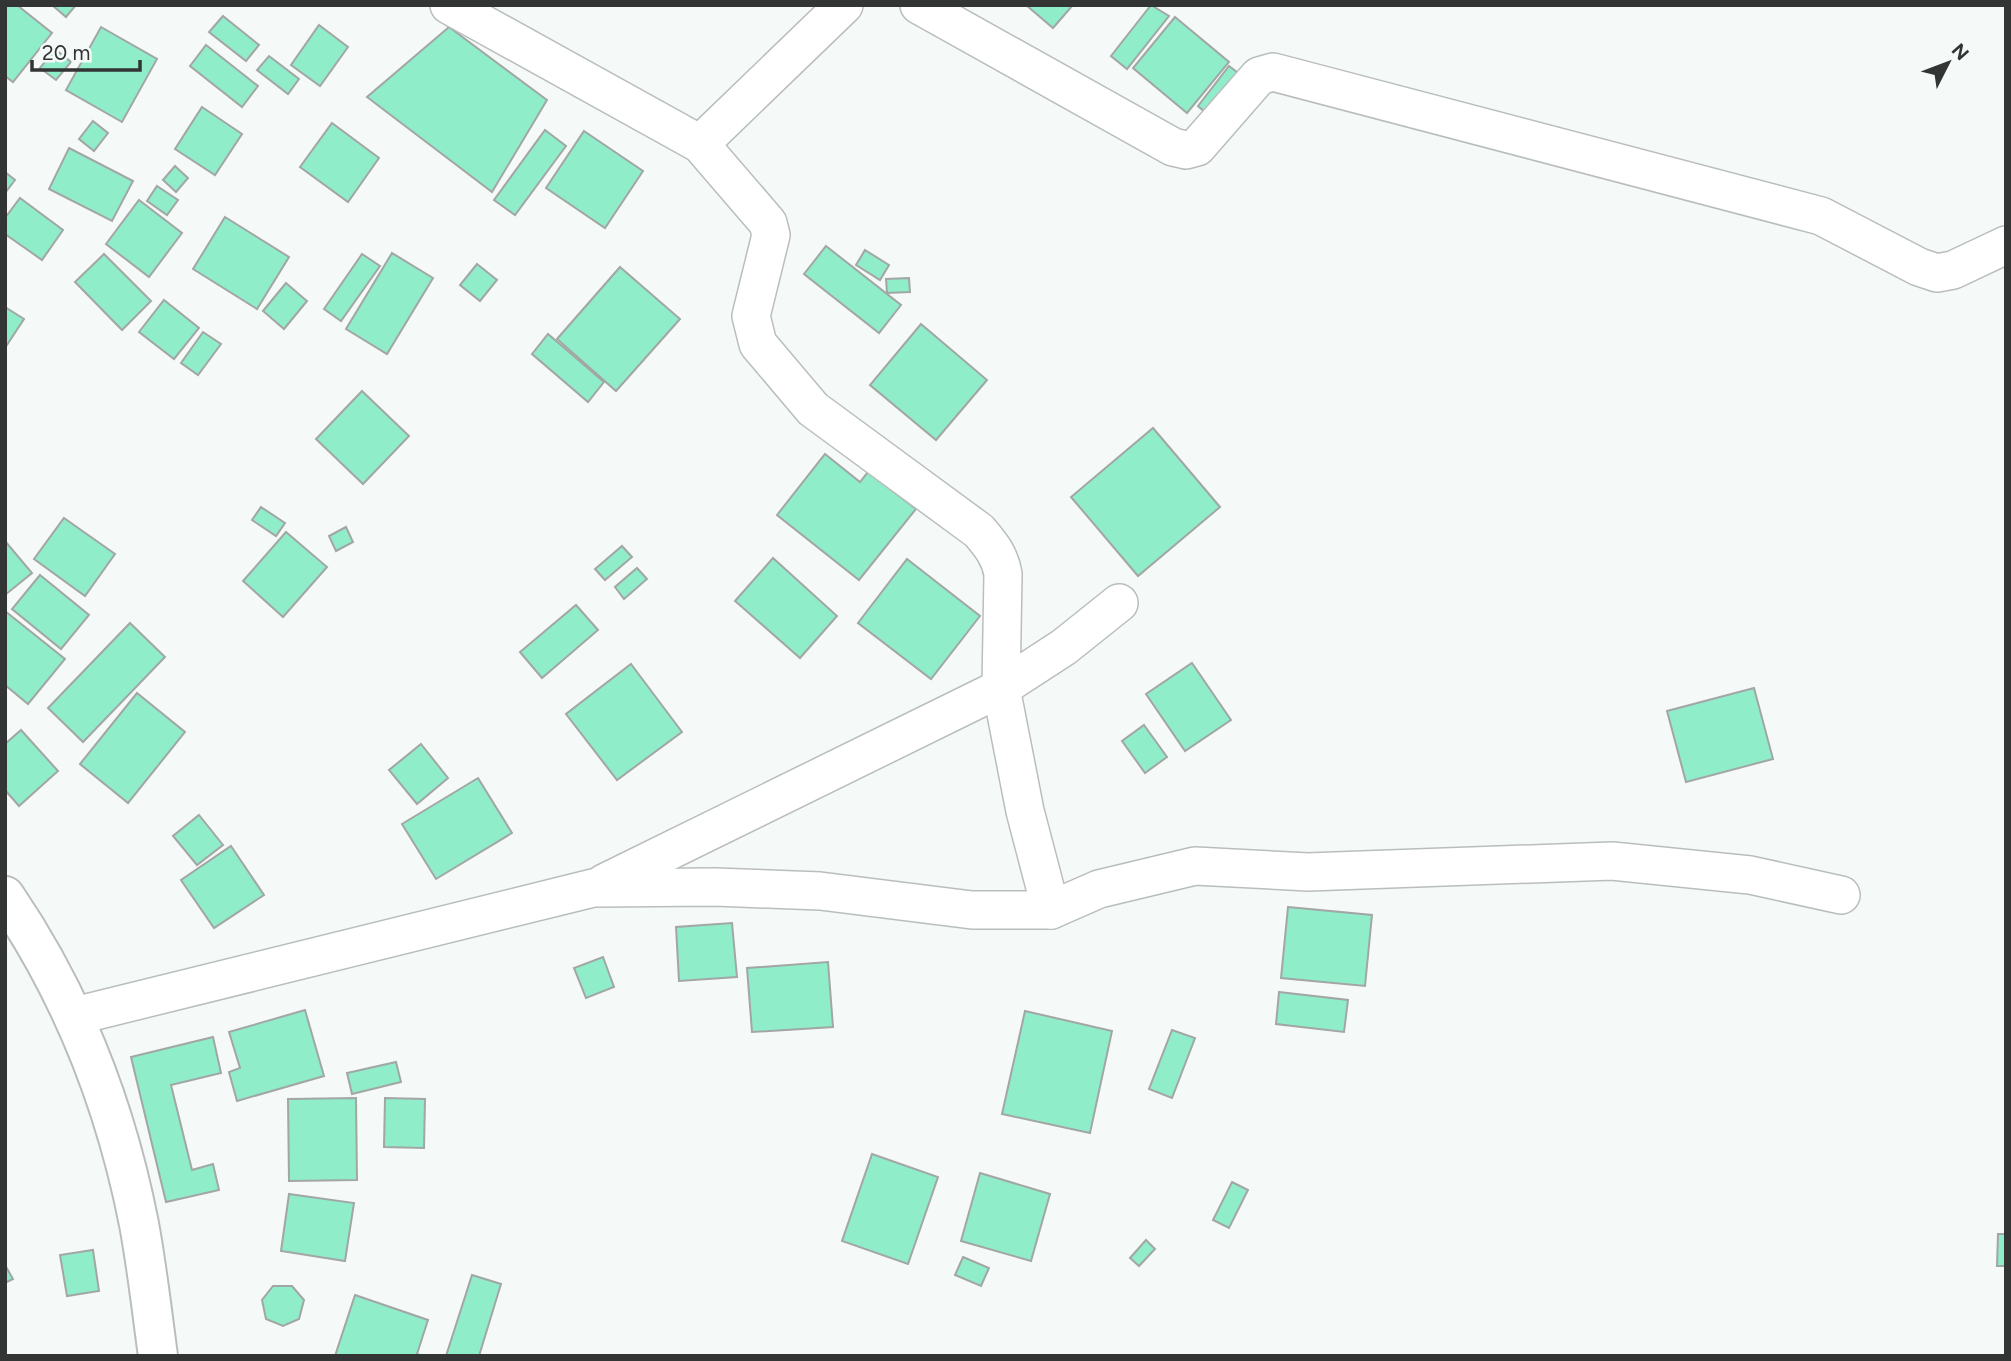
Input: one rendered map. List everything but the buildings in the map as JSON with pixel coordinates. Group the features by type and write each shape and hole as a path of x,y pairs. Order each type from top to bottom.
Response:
{"street":[{"path":"449,5 700,144 768,223 772,235 751,316 758,344 813,409 979,531 1001,561 1001,688 1025,811 1051,910"},
{"path":"700,144 844,5"},
{"path":"919,5 1174,147 1186,150 1197,147 1259,76 1273,72 1821,216 1919,267 1937,273 1953,270 2006,245"},
{"path":"75,1016 593,888 1001,688 1064,647 1119,603"},
{"path":"593,888 715,887 820,891 972,910 1051,910 1099,889 1195,866 1308,872 1612,861 1750,875 1841,895"},
{"path":"5,896 26,926 75,1016 109,1111 138,1223 158,1356"}]}
